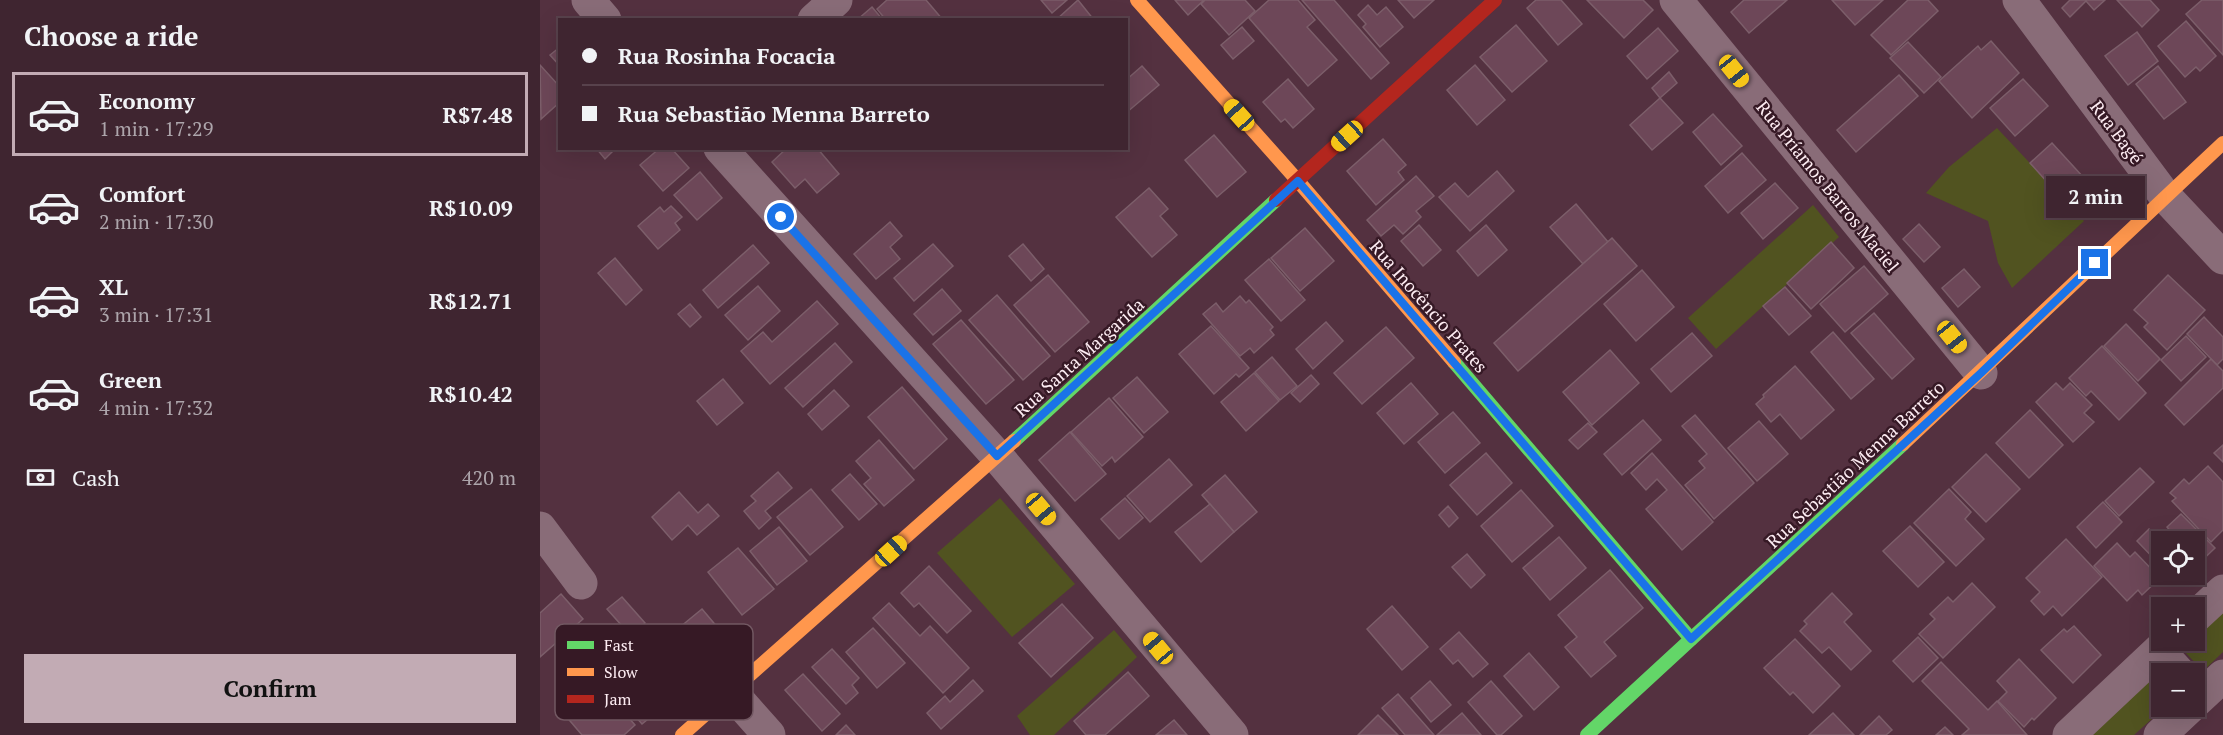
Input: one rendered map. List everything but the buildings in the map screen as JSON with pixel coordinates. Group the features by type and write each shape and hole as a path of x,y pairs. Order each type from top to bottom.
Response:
{"street":[{"path":"588,0 603,18"},
{"path":"816,18 836,0"},
{"name":"Rua Inocêncio Prates","path":"1137,0 1298,181 1691,639"},
{"name":"Rua Santa Margarida","path":"753,672 997,456 1495,0"},
{"name":"Rua Príamos Barros Maciel","path":"1676,0 1981,373"},
{"name":"Rua Bagé","path":"2019,0 2165,196 2223,258"},
{"name":"Rua Sebastião Menna Barreto","path":"1587,735 1981,373 2223,143"},
{"path":"722,150 997,456 1232,735"},
{"path":"540,528 581,583"},
{"path":"2205,608 2223,591"},
{"path":"2069,735 2151,697"},
{"path":"753,717 769,735"},
{"path":"2160,735 2169,717"},
{"name":"Rua Santa Margarida","path":"682,735 699,720"}],"shaded area":[{"path":"1997,128 2084,221 2012,288 1998,263 1988,221 1926,193 1949,167"},
{"path":"1813,205 1839,237 1716,349 1688,318"},
{"path":"1000,498 1075,584 1012,637 937,553"},
{"path":"2223,610 2223,652 2205,669 2205,663 2195,663 2184,651 2205,651 2205,627"},
{"path":"1114,630 1137,657 1054,735 1030,735 1017,716"},
{"path":"2151,678 2151,717 2154,717 2134,735 2089,735"}],"traffic: fast":[{"path":"1014,441 1276,200"},
{"path":"1454,362 1691,639"},
{"path":"1587,735 1903,444"}],"traffic: slow":[{"path":"1137,0 1298,181 1454,362"},
{"path":"1903,444 2223,143"},
{"path":"753,672 1014,441"},
{"path":"682,735 699,720"}],"traffic: jam":[{"path":"1276,200 1495,0"}],"route":[{"path":"781,217 997,456 1298,181 1691,639 1981,373 2095,263"}]}
